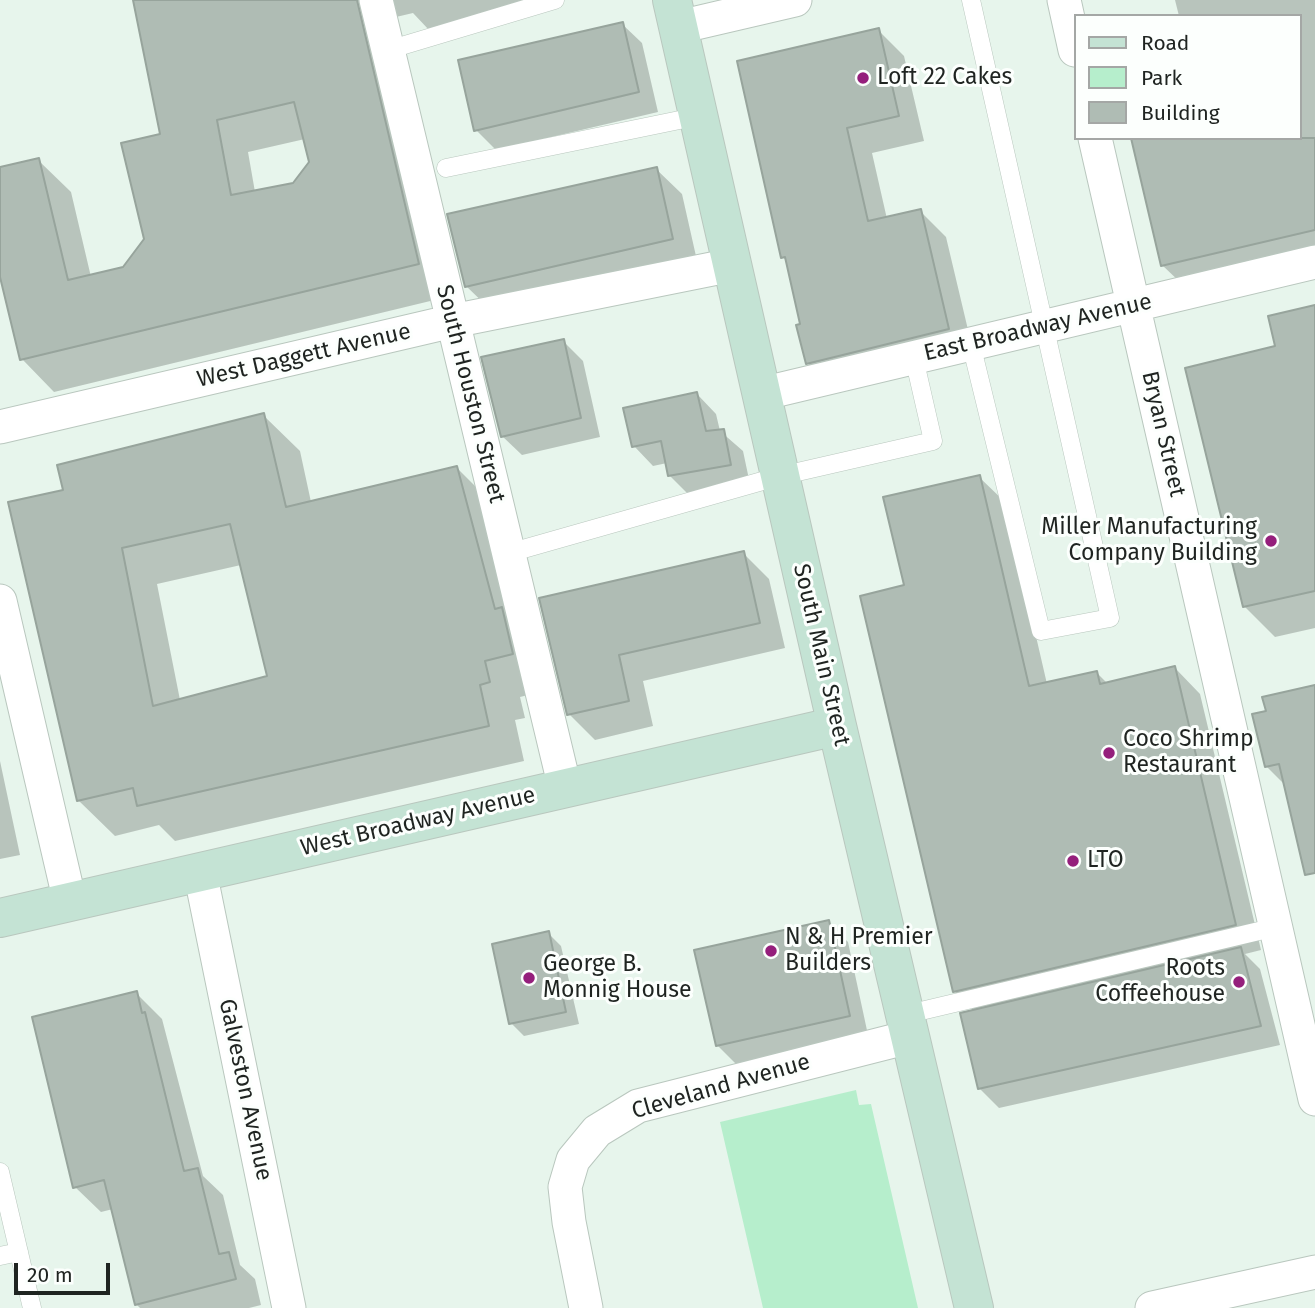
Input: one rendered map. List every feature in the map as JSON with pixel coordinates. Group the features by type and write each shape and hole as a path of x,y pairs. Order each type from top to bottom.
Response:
{"street":[{"name":"South Houston Street","path":"376,0 565,788"},
{"path":"675,13 794,0"},
{"path":"1064,0 1074,45"},
{"name":"South Main Street","path":"675,13 837,726 974,1308"},
{"name":"Bryan Street","path":"1095,140 1315,1099"},
{"name":"East Broadway Avenue","path":"761,394 1315,262"},
{"name":"West Daggett Avenue","path":"0,427 453,321 732,265"},
{"path":"0,601 70,902"},
{"name":"West Broadway Avenue","path":"0,918 837,726"},
{"name":"Galveston Avenue","path":"200,872 289,1308"},
{"name":"Cleveland Avenue","path":"586,1308 565,1187 573,1160 597,1131 638,1106 907,1026"},
{"path":"1152,1308 1315,1272"}],"lane":[{"path":"388,50 555,0"},
{"path":"971,0 1110,618 1041,631 971,344"},
{"path":"446,169 699,116"},
{"path":"509,553 780,477 933,441 914,358"},
{"path":"907,1026 1276,927"},
{"path":"0,1172 32,1308"},
{"path":"0,1256 19,1252"}],"green space":[{"path":"856,1090 859,1105 871,1104 918,1308 763,1308 720,1122"}],"building":[{"path":"133,0 357,0 419,264 20,360 0,277 0,167 39,158 68,280 123,267 144,239 121,143 160,134","holes":["294,102 309,162 293,183 231,195 217,120"]},
{"path":"623,22 639,92 474,131 458,60"},
{"path":"879,28 899,116 847,128 868,221 921,209 949,329 806,364 796,325 800,324 785,257 781,258 737,61"},
{"path":"1315,138 1315,230 1161,266 1131,140"},
{"path":"657,167 673,239 465,287 447,214"},
{"path":"1315,305 1315,591 1243,607 1185,368 1275,346 1268,316"},
{"path":"564,339 581,418 501,437 481,357"},
{"path":"697,392 706,431 724,429 731,465 668,476 661,441 632,447 623,408"},
{"path":"264,413 286,507 457,466 495,609 502,607 513,654 485,661 490,682 480,685 489,726 137,806 133,788 77,801 8,502 63,490 57,465","holes":["230,524 267,676 153,706 122,548"]},
{"path":"980,475 1029,686 1097,671 1100,684 1175,666 1236,925 953,992 860,596 904,585 883,497"},
{"path":"744,551 760,623 619,655 629,701 567,715 539,598"},
{"path":"1315,685 1315,873 1305,875 1279,764 1265,767 1252,714 1266,711 1262,697"},
{"path":"829,920 850,1016 716,1046 694,950"},
{"name":"George B. Monnig House","path":"549,931 566,1012 509,1024 492,944"},
{"path":"1241,947 1261,1026 978,1089 960,1013"},
{"path":"137,991 142,1013 145,1012 184,1171 198,1168 219,1254 229,1252 236,1279 135,1305 104,1180 73,1188 32,1017"}],"place":[{"name":"Loft 22 Cakes","path":"863,78"},
{"name":"Miller Manufacturing Company Building","path":"1271,541"},
{"name":"Coco Shrimp Restaurant","path":"1109,753"},
{"name":"LTO","path":"1073,861"},
{"name":"N & H Premier Builders","path":"771,951"},
{"name":"George B. Monnig House","path":"529,978"},
{"name":"Roots Coffeehouse","path":"1239,982"}]}
